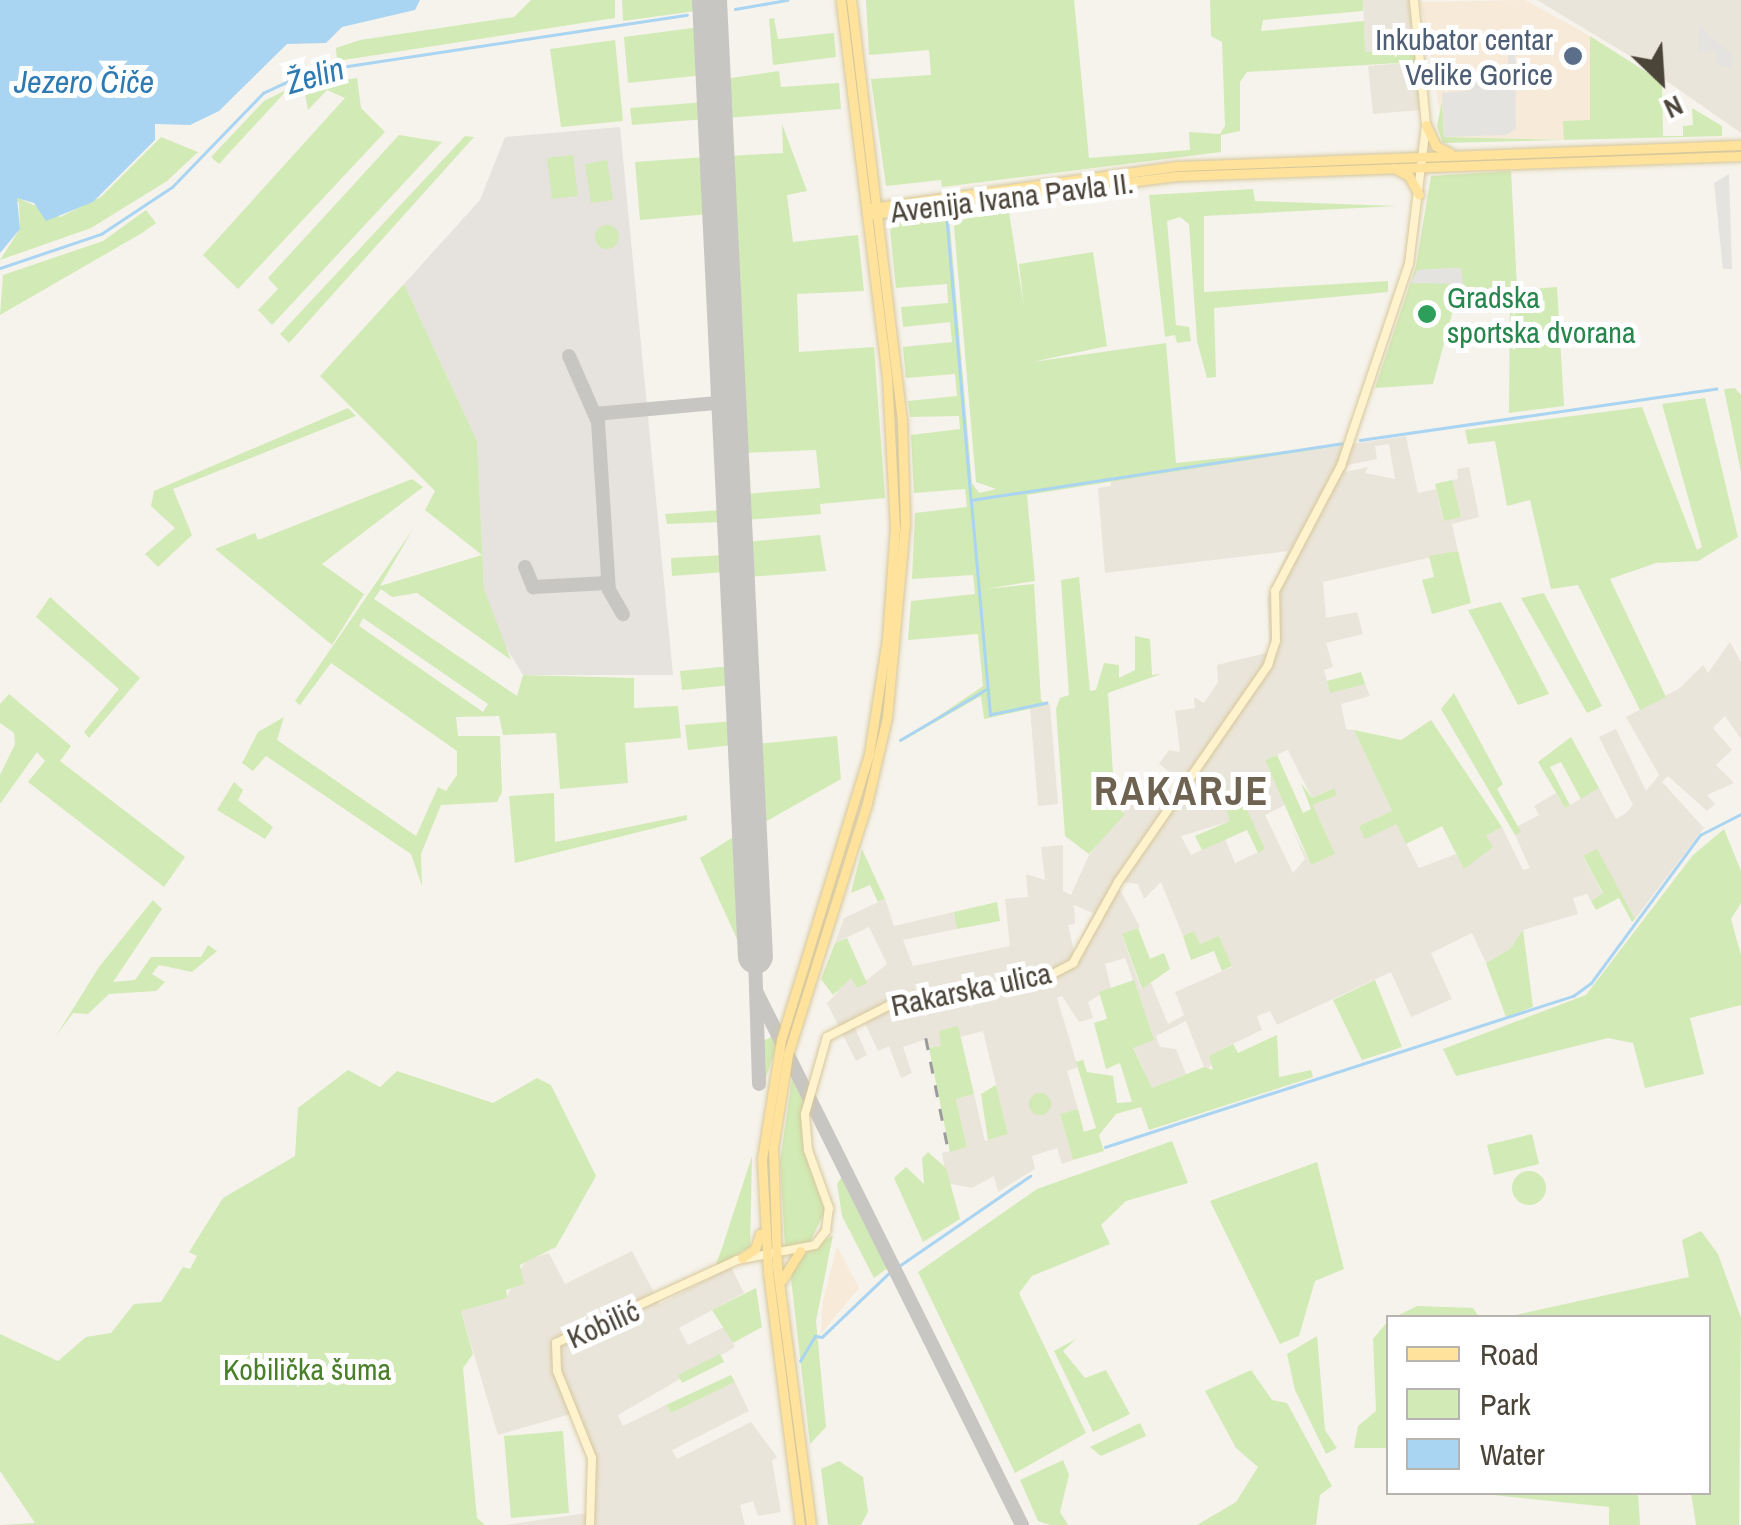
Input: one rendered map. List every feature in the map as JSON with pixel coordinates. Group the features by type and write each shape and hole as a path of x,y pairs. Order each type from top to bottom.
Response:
{"main road":[{"path":"742,1258 759,1241 781,1040 858,800 888,638 894,471 871,211 841,0"},
{"path":"810,1525 781,1288 771,1254 773,1148 788,1054 867,804 898,640 904,476 880,250 871,211 851,0"},
{"path":"1414,0 1426,125 1419,195"},
{"path":"1426,125 1436,146 1458,156"},
{"name":"Avenija Ivana Pavla II.","path":"871,211 902,211 1177,176 1391,166 1458,156 1741,145"},
{"name":"Avenija Ivana Pavla II.","path":"871,211 917,201 1179,166 1741,156"},
{"path":"1391,166 1409,176 1419,195"},
{"path":"871,182 883,198 917,201"},
{"name":"Rakarska ulica","path":"800,1251 823,1235 828,1199 805,1134 824,1041 840,1026 896,1002 1047,977 1072,963 1116,884 1268,665 1276,641 1275,591 1337,475 1409,264 1419,195"},
{"path":"880,250 885,221 902,211"},
{"path":"763,1182 800,1525"},
{"path":"781,1288 800,1251"},
{"name":"Kobilić","path":"590,1525 593,1462 558,1371 556,1343 742,1258 800,1251"}],"shaded area":[{"path":"1363,0 1410,0 1414,48 1365,52"},
{"path":"1525,0 1590,36 1590,121 1564,140 1444,137 1421,2"},
{"path":"1537,0 1741,0 1741,133 1638,61"},
{"path":"1699,25 1732,55 1731,68 1717,64 1716,51 1698,52"},
{"path":"1507,43 1515,43 1516,129 1506,135 1444,137 1442,93 1471,90 1472,80 1509,79"},
{"path":"1416,62 1420,110 1373,114 1368,66"},
{"path":"620,127 673,675 523,675 501,639 484,589 477,441 404,284 480,200 505,137"},
{"path":"1729,174 1732,269 1723,269 1714,183"},
{"path":"1461,268 1463,284 1410,283 1418,270"},
{"path":"1406,436 1418,493 1436,489 1443,520 1460,517 1452,480 1458,479 1457,469 1469,467 1479,517 1452,524 1458,551 1323,582 1326,618 1357,612 1363,634 1326,643 1333,667 1324,670 1330,692 1365,684 1370,696 1341,704 1346,729 1354,730 1392,811 1360,826 1396,824 1419,868 1456,854 1465,869 1486,836 1502,827 1523,870 1530,868 1515,835 1518,826 1539,815 1534,806 1556,793 1565,808 1599,788 1616,819 1626,813 1633,805 1599,737 1616,729 1646,791 1659,775 1626,717 1680,688 1703,665 1708,673 1730,642 1741,662 1741,739 1725,716 1713,728 1732,750 1716,765 1734,783 1707,795 1715,804 1707,811 1668,776 1662,782 1704,828 1635,919 1596,850 1583,857 1603,894 1591,901 1587,894 1573,898 1578,914 1523,930 1510,949 1486,963 1472,933 1431,953 1452,999 1411,1017 1391,972 1277,1025 1270,1011 1257,1016 1262,1030 1222,1049 1206,1072 1186,1021 1156,1036 1160,1047 1176,1049 1186,1074 1152,1088 1133,1047 1154,1040 1125,958 1105,964 1111,988 1088,1002 1093,1018 1079,1022 1062,996 1057,998 1078,1067 1067,1071 1078,1109 1060,1114 1073,1160 1062,1164 1057,1148 1032,1156 1035,1169 998,1192 994,1176 972,1188 947,1183 942,1153 967,1146 956,1099 974,1094 985,1141 1008,1134 983,1031 960,1037 958,1026 941,1046 929,1048 926,1039 903,1047 912,1073 901,1078 889,1046 878,1051 864,1021 854,1026 867,1055 856,1061 827,1003 838,992 835,986 852,978 857,988 887,964 869,927 835,943 844,918 885,899 894,926 954,912 957,929 903,940 913,966 1010,946 1005,899 1028,897 1026,874 1045,880 1041,847 1063,845 1063,891 1071,895 1089,855 1151,777 1174,793 1182,781 1159,764 1169,750 1180,752 1175,711 1195,708 1194,697 1204,703 1218,682 1217,665 1270,652 1267,598 1288,551 1105,573 1098,488 1111,486 1111,480","holes":["1389,444 1395,479 1365,473 1368,467 1345,472 1348,465 1377,459 1375,446","1288,750 1312,798 1333,788 1336,794 1313,805 1333,850 1311,865 1292,828 1305,859 1293,873 1265,815 1285,805 1265,760","1236,788 1265,849 1235,863 1225,839 1191,855 1181,836 1231,821","1123,882 1138,884 1144,899 1161,882 1183,936 1194,931 1200,944 1219,936 1232,967 1175,992 1184,1015 1168,1024 1151,983 1141,989 1122,935 1140,927 1119,888","1074,905 1093,913 1074,951 1068,925 1075,924"]},
{"path":"1050,704 1058,804 1038,806 1030,708"},
{"path":"837,1246 859,1288 821,1334 823,1301"},
{"path":"632,1251 660,1304 731,1267 744,1293 679,1328 688,1345 724,1327 735,1347 618,1415 623,1426 666,1405 671,1413 735,1382 749,1411 672,1450 677,1459 751,1422 777,1457 772,1461 781,1512 758,1516 753,1501 740,1505 745,1525 504,1525 587,1513 588,1457 571,1414 498,1435 461,1311 506,1298 526,1260 549,1253 565,1284"}],"green space":[{"path":"531,0 615,0 615,18 337,61 336,48 360,40 514,17"},
{"path":"622,0 702,0 703,10 623,21"},
{"path":"866,0 1074,0 1089,158 1190,150 1189,132 1220,134 1225,126 1222,42 1211,36 1210,0 1363,0 1363,11 1263,20 1261,31 1364,21 1365,52 1414,48 1416,62 1247,72 1240,82 1240,131 1221,135 1221,152 942,187 941,180 886,186 871,79 931,75 929,50 869,55"},
{"path":"774,18 778,39 834,33 836,57 773,65 769,19"},
{"path":"700,27 703,75 628,83 624,37"},
{"path":"1590,36 1662,82 1663,136 1683,136 1683,126 1693,125 1692,108 1722,126 1722,136 1564,140 1563,121 1590,120"},
{"path":"615,40 623,121 561,127 550,49"},
{"path":"779,71 781,87 839,83 841,109 727,118 724,79"},
{"path":"312,78 315,85 357,78 361,108 385,132 238,289 203,255 345,98 327,90 308,110 303,82"},
{"path":"288,89 219,164 211,157 264,101"},
{"path":"1442,101 1444,137 1563,140 1443,143 1437,126"},
{"path":"705,102 705,119 632,125 630,108"},
{"path":"782,124 807,191 787,195 793,242 858,235 864,291 797,294 799,352 874,347 885,498 820,504 821,514 745,520 744,494 820,488 816,450 741,453 728,156 783,153"},
{"path":"399,135 442,142 272,325 258,310 278,289 268,278"},
{"path":"465,136 474,137 289,343 280,334"},
{"path":"161,137 198,152 167,181 91,228 0,260 20,229 19,203 6,190 9,183 18,198 60,217 101,197"},
{"path":"573,155 578,196 552,199 547,158"},
{"path":"706,157 709,214 640,220 635,162"},
{"path":"607,160 613,200 591,203 585,164"},
{"path":"1511,171 1517,287 1457,295 1433,384 1375,388 1416,266 1431,176"},
{"path":"1253,189 1255,201 1397,206 1204,216 1204,292 1388,281 1388,292 1214,308 1216,377 1207,378 1197,341 1189,224 1180,217 1167,221 1176,325 1189,327 1191,341 1177,343 1175,335 1165,337 1149,195"},
{"path":"146,210 156,223 0,315 3,275 103,241"},
{"path":"1009,212 1024,308 1019,264 1093,252 1107,346 1032,362 1166,343 1176,463 1344,445 1027,495 1035,581 985,589 1034,584 1041,700 1047,705 984,719 981,696 899,743 983,686 978,634 908,640 911,601 975,594 973,575 912,579 915,513 967,507 965,489 914,493 911,435 960,429 959,416 910,417 908,401 957,396 955,374 906,378 903,347 952,342 950,322 903,327 901,307 948,303 947,284 896,288 890,230 899,221 955,217 950,226 972,483 979,493 996,489 976,482 954,226 962,219"},
{"path":"607,225 616,228 616,246 607,249 598,246 595,237 598,228"},
{"path":"404,284 477,441 484,589 511,660 417,593 392,597 381,589 374,599 517,696 523,675 634,678 634,708 678,706 681,738 625,743 628,783 560,789 556,733 503,735 499,716 456,717 458,736 500,736 502,792 497,802 441,805 421,854 422,886 411,854 266,756 253,771 242,763 258,732 284,717 277,740 416,836 438,787 446,791 457,775 457,751 331,663 300,705 295,701 413,529 380,586 482,555 425,510 435,491 320,376","holes":["363,618 488,704 483,712 359,626"]},
{"path":"1557,287 1564,406 1509,413 1510,291"},
{"path":"1735,388 1741,395 1741,472 1724,389"},
{"path":"1705,398 1738,537 1698,561 1656,563 1610,579 1666,697 1640,710 1578,585 1551,589 1530,500 1507,506 1495,441 1468,444 1465,430 1642,407 1697,550 1702,547 1662,404"},
{"path":"348,408 356,416 173,489 192,535 158,567 145,554 175,528 151,506 154,491"},
{"path":"412,479 423,487 322,564 364,594 332,645 215,549 255,533 258,540"},
{"path":"1452,480 1461,517 1444,521 1435,484"},
{"path":"722,510 723,522 667,524 665,514"},
{"path":"820,535 826,571 748,577 746,542"},
{"path":"1458,551 1471,603 1432,614 1422,580 1434,577 1429,556"},
{"path":"725,555 725,572 672,576 671,558"},
{"path":"1079,577 1090,691 1096,690 1104,663 1119,665 1119,678 1135,670 1135,636 1150,639 1152,675 1161,674 1108,693 1115,806 1125,814 1089,854 1065,836 1056,709 1060,698 1069,695 1061,580"},
{"path":"1544,593 1602,706 1587,713 1521,598"},
{"path":"50,597 140,678 89,738 84,732 119,689 36,617"},
{"path":"1501,602 1549,694 1518,705 1468,610"},
{"path":"731,666 732,685 682,690 680,671"},
{"path":"1361,672 1365,684 1330,693 1327,681"},
{"path":"1454,693 1503,784 1497,789 1521,832 1515,835 1441,709"},
{"path":"9,694 71,746 60,761 185,857 164,887 28,782 45,761 37,752 0,804 0,775 15,744 14,733 0,723 0,704"},
{"path":"1431,720 1502,827 1486,836 1493,847 1464,869 1442,826 1406,844 1396,824 1365,839 1359,826 1392,811 1354,730 1401,740"},
{"path":"734,721 734,745 688,750 685,725"},
{"path":"837,736 841,779 760,825 756,744"},
{"path":"1571,737 1599,788 1581,799 1561,762 1550,767 1570,805 1565,808 1538,762"},
{"path":"1277,755 1303,813 1311,809 1301,783 1312,798 1334,788 1337,795 1313,805 1335,854 1311,865 1265,760"},
{"path":"234,782 243,790 238,800 273,827 265,839 217,810"},
{"path":"1237,788 1265,849 1258,853 1247,830 1202,850 1195,836 1230,821 1221,794"},
{"path":"554,793 555,842 687,815 687,820 515,863 509,796"},
{"path":"1724,829 1741,871 1741,903 1731,919 1741,955 1741,1005 1690,1018 1704,1074 1645,1088 1633,1043 1608,1038 1456,1076 1443,1049 1586,995 1693,855"},
{"path":"738,834 743,924 742,950 700,858"},
{"path":"862,849 885,899 878,902 870,885 851,893"},
{"path":"1597,849 1635,919 1632,922 1619,898 1596,910 1591,901 1603,893 1583,856"},
{"path":"153,900 162,909 113,982 135,980 151,957 201,957 208,945 217,951 192,972 159,965 152,974 165,982 156,991 109,994 88,1014 73,1013 56,1036 99,967"},
{"path":"997,902 1000,921 957,929 954,912"},
{"path":"1138,928 1150,959 1164,953 1170,969 1142,989 1122,934"},
{"path":"1523,930 1533,1007 1506,1017 1486,963 1510,949"},
{"path":"1194,931 1200,944 1219,936 1232,966 1222,971 1214,951 1191,960 1183,936"},
{"path":"847,938 867,983 857,988 851,978 833,995 821,979 835,943"},
{"path":"1134,980 1154,1040 1133,1048 1152,1088 1204,1067 1213,1070 1209,1056 1233,1044 1238,1053 1277,1035 1279,1077 1311,1070 1313,1077 1149,1130 1141,1107 1116,1114 1099,1135 1104,1151 1073,1160 1060,1114 1078,1109 1084,1132 1096,1128 1076,1062 1083,1060 1087,1072 1113,1076 1117,1103 1132,1102 1120,1063 1106,1069 1094,1023 1107,1019 1099,992"},
{"path":"1375,980 1402,1047 1362,1060 1333,1000"},
{"path":"958,1026 974,1094 956,1099 967,1147 950,1152 929,1048 941,1046 939,1031"},
{"path":"773,1036 778,1041 763,1087 763,1041"},
{"name":"Kobilička šuma","path":"348,1070 380,1087 397,1071 493,1103 537,1078 551,1085 596,1176 556,1247 520,1265 524,1284 506,1290 507,1298 461,1311 473,1354 463,1368 477,1518 485,1525 1,1525 35,1523 0,1471 0,1334 58,1361 86,1337 111,1333 134,1304 161,1302 183,1267 190,1269 197,1256 189,1252 223,1198 295,1156 298,1108"},
{"path":"793,1072 805,1096 804,1152 825,1211 810,1242 785,1247 780,1161"},
{"path":"996,1085 1008,1134 988,1140 981,1094"},
{"path":"1040,1093 1048,1096 1048,1112 1040,1115 1032,1112 1029,1104 1032,1096"},
{"path":"1532,1134 1539,1164 1494,1175 1487,1145"},
{"path":"1172,1141 1188,1183 1126,1201 1101,1225 1110,1244 1032,1276 1019,1293 1086,1433 1015,1473 918,1272 1037,1189"},
{"path":"928,1152 946,1168 960,1219 923,1242 894,1178 906,1167 924,1184 922,1158"},
{"path":"752,1156 750,1247 715,1267 722,1248"},
{"path":"1317,1162 1344,1269 1315,1281 1299,1336 1280,1344 1210,1201"},
{"path":"1529,1171 1541,1176 1546,1188 1541,1200 1529,1205 1517,1200 1512,1188 1517,1176"},
{"path":"843,1175 889,1267 874,1278 842,1216 837,1184"},
{"path":"1701,1231 1718,1254 1741,1318 1739,1525 1696,1525 1691,1495 1711,1495 1711,1315 1515,1315 1689,1277 1682,1240"},
{"path":"833,1235 816,1321 826,1427 810,1444 791,1279 793,1262"},
{"path":"756,1288 762,1327 733,1343 712,1310"},
{"path":"1417,1306 1473,1308 1478,1315 1399,1315"},
{"path":"1386,1323 1386,1448 1354,1448 1358,1426 1376,1411 1373,1339"},
{"path":"1317,1336 1325,1430 1337,1448 1326,1454 1295,1390 1287,1354"},
{"path":"1076,1339 1063,1351 1085,1378 1106,1370 1130,1414 1093,1432 1054,1351"},
{"path":"720,1354 724,1362 682,1383 678,1375"},
{"path":"1251,1370 1272,1400 1287,1403 1332,1486 1320,1495 1316,1525 1197,1525 1236,1502 1258,1467 1236,1448 1205,1391"},
{"path":"731,1375 735,1382 671,1413 666,1405"},
{"path":"1140,1423 1146,1436 1101,1456 1090,1447"},
{"path":"563,1431 569,1513 511,1518 504,1436"},
{"path":"1063,1460 1069,1475 1060,1512 1068,1525 1050,1525 1038,1521 1020,1480"},
{"path":"839,1461 863,1477 868,1512 861,1525 828,1525 821,1469"},
{"path":"1493,1495 1638,1495 1640,1525 1609,1525 1609,1507"}],"water":[{"name":"Jezero Čiče","path":"0,0 420,0 415,10 342,27 326,43 287,44 219,111 190,125 155,124 155,140 93,202 46,221 34,203 17,198 20,229 0,253"}],"waterway":[{"name":"Želin","path":"735,9 787,0"},
{"name":"Želin","path":"0,268 101,234 172,187 263,93 308,72 687,15"},
{"path":"947,219 971,500"},
{"path":"1360,440 1716,389"},
{"path":"1047,703 990,715 971,500 1342,443"},
{"path":"900,740 985,690"},
{"path":"1105,1147 1573,996 1591,983 1700,835 1741,814"},
{"path":"899,1266 1030,1176"},
{"path":"800,1361 815,1336 822,1337 890,1272"}],"taxiway":[{"path":"569,356 598,422 609,590 623,614"},
{"path":"595,414 728,402"},
{"path":"525,567 533,587 608,583"},
{"path":"755,956 759,1084"},
{"path":"756,991 1022,1525"}],"runway":[{"path":"709,0 755,956"}],"railway":[{"path":"926,1038 949,1153"}],"place":[{"name":"Inkubator centar Velike Gorice","path":"1573,56"},
{"name":"Gradska sportska dvorana","path":"1427,314"}],"district":[{"name":"RAKARJE","path":"1182,791"}]}
